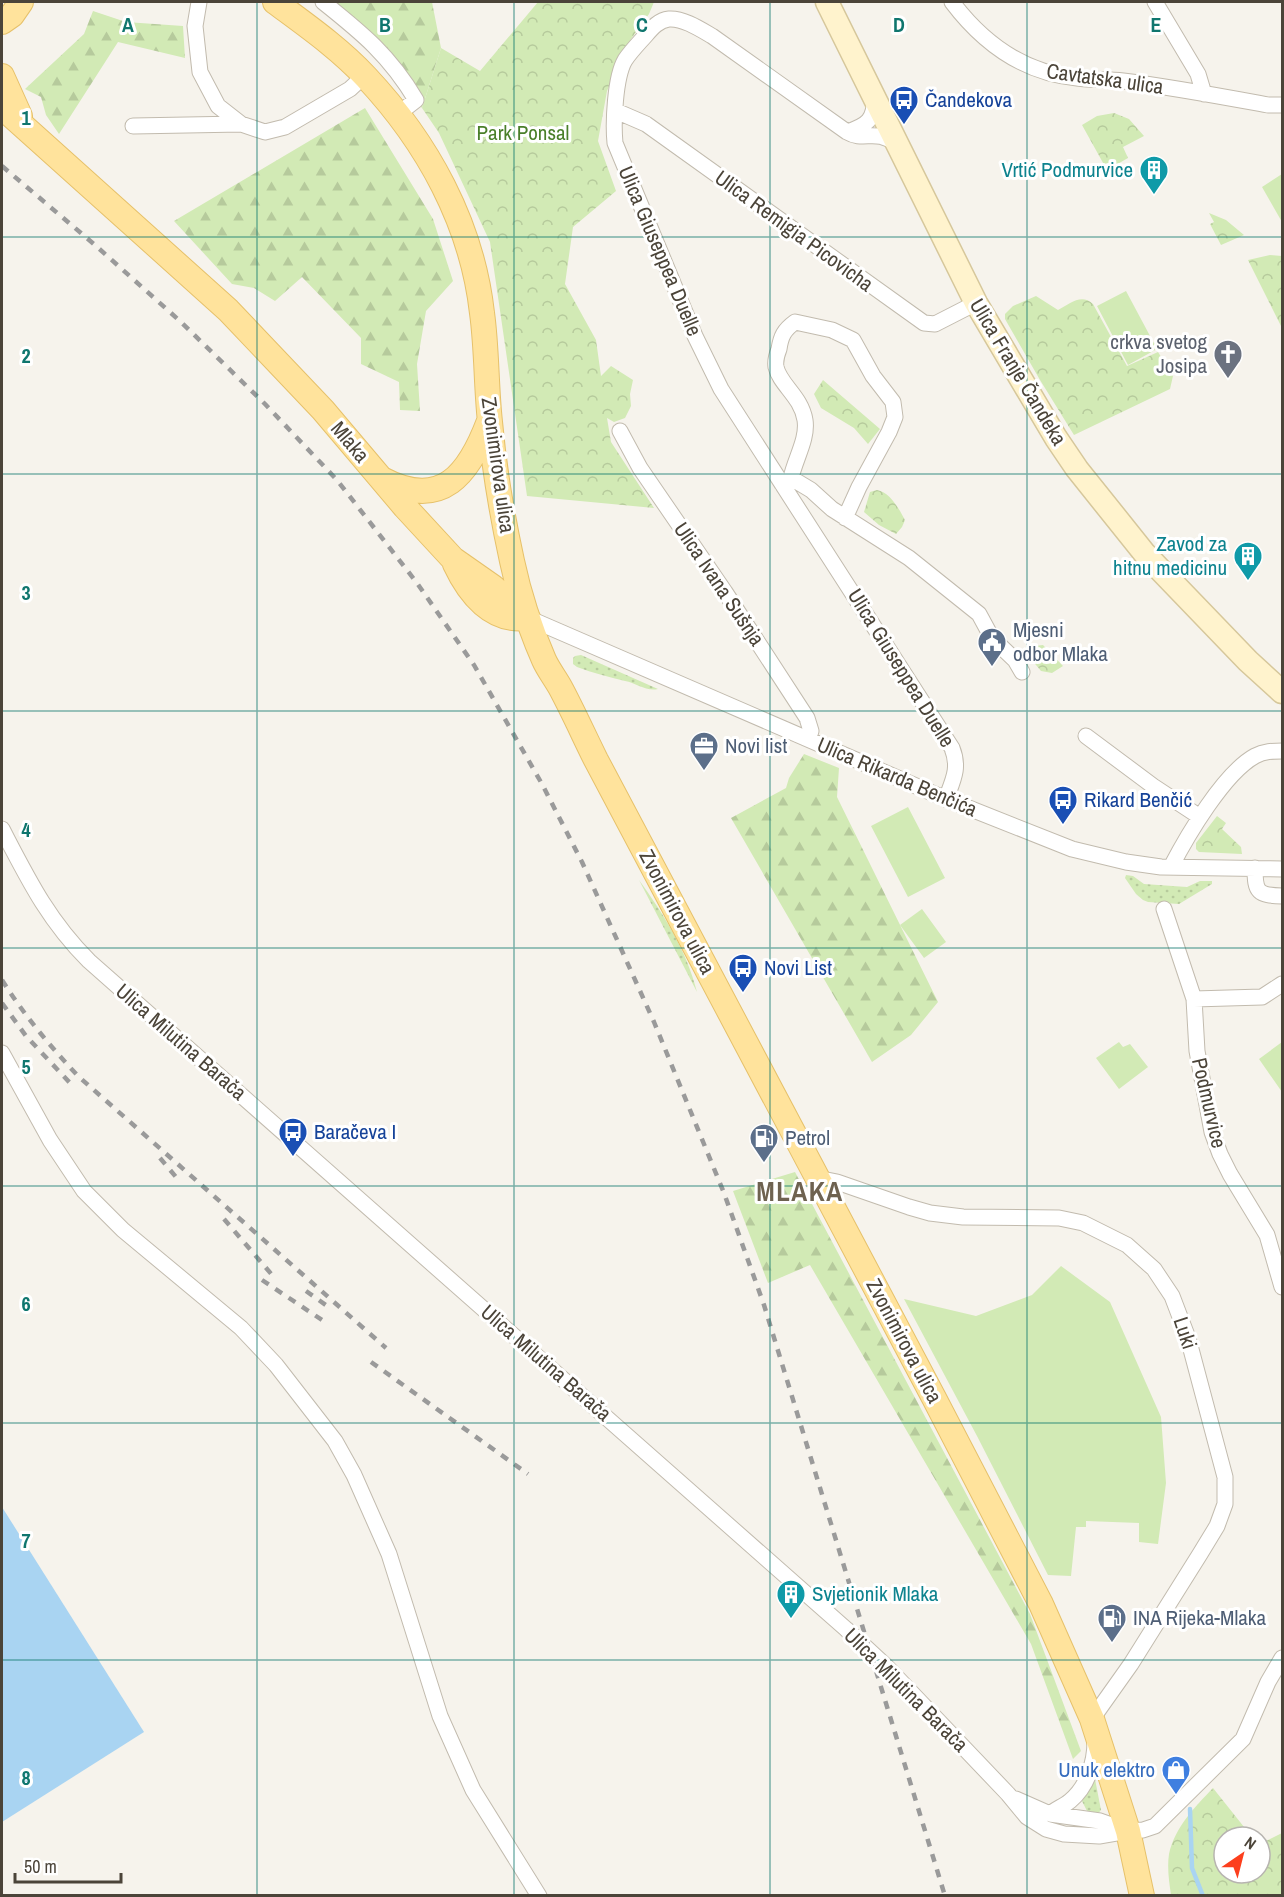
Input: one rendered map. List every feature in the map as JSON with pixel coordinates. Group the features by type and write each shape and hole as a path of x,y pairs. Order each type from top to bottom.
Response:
{"main road":[{"name":"Zvonimirova ulica","path":"275,2 335,48 365,75 398,114 427,156 446,191 469,250 482,313 489,419 510,550 528,618 545,663 561,688 602,771 1026,1575 1093,1721 1128,1831 1142,1896"},
{"path":"2,76 11,100 27,128"},
{"name":"Mlaka","path":"2,105 173,258 245,327 323,410 453,560 469,588 492,612 513,619 528,618"},
{"path":"381,478 400,488 420,492 437,489 447,484 463,470 484,435 489,419"}],"street":[{"path":"199,2 195,26 200,72 218,105 241,124"},
{"path":"323,2 368,39 406,84 416,100 398,114"},
{"name":"Ulica Franje Čandeka","path":"827,2 976,303 1056,438 1145,554 1248,661 1282,692"},
{"name":"Cavtatska ulica","path":"952,2 998,49 1030,67 1050,74 1123,81 1268,105 1282,105"},
{"path":"1155,2 1198,74 1204,94"},
{"name":"Ulica Giuseppea Duelle","path":"847,132 712,36 696,27 670,19 660,21 624,61 618,81 615,143 695,336 721,389 787,481 952,748 956,756 956,769 946,798"},
{"path":"133,126 241,124 265,132 285,127 350,89 365,75"},
{"path":"847,132 860,128 870,118 874,111 875,97"},
{"name":"Ulica Remigia Picovicha","path":"616,111 646,124 924,323 935,324 976,303"},
{"path":"847,132 857,135 880,135 898,146"},
{"path":"787,481 806,427 797,397 778,373 776,364 781,336 795,322 832,330 853,340 873,376 893,402 895,417 889,432 845,518"},
{"name":"Ulica Ivana Sušnja","path":"620,431 640,468 725,592 807,718 811,731 808,739"},
{"name":"Ulica Giuseppea Duelle","path":"787,481 811,490 832,509 909,558 979,614 992,638 1015,660 1022,672"},
{"name":"Ulica Rikarda Benčića","path":"528,618 946,798 1083,852 1126,862 1171,867 1282,869"},
{"path":"1086,736 1153,786 1200,817"},
{"path":"1171,867 1183,843 1226,782 1246,763 1264,752 1282,751"},
{"name":"Ulica Milutina Barača","path":"2,829 41,903 67,939 89,961 846,1629 886,1667 1008,1794 1027,1817 1046,1829 1064,1834 1109,1836 1128,1831"},
{"path":"1255,868 1255,886 1260,893 1282,896"},
{"name":"Podmurvice","path":"1164,909 1194,999 1197,1051 1212,1132 1230,1174 1267,1235 1282,1287"},
{"path":"1194,999 1262,997 1282,984"},
{"path":"2,1053 50,1140 84,1191 123,1230 241,1328 276,1365 335,1441 354,1475 389,1554 440,1716 473,1790 539,1896"},
{"name":"Luki","path":"817,1178 837,1182 930,1213 963,1217 1059,1218 1083,1223 1127,1245 1154,1269 1172,1296 1188,1338 1225,1477 1225,1504 1217,1526 1200,1554 1093,1721"},
{"path":"1008,1794 1050,1814 1100,1821 1128,1831 1143,1830 1159,1823 1237,1747 1282,1658"},
{"path":"1050,1814 1078,1794 1088,1776 1095,1749 1093,1721"}],"green space":[{"path":"335,2 432,2 441,48 422,108 386,64 320,7"},
{"name":"Park Ponsal","path":"538,2 654,2 649,14 631,39 607,91 598,141 616,191 573,227 565,284 596,340 601,376 611,366 633,380 630,394 631,406 625,418 614,422 607,418 611,442 654,508 527,496 490,242 439,133 422,108 441,48 480,71"},
{"path":"93,11 126,22 183,26 185,58 118,42 59,134 46,115 41,97 25,89 84,34"},
{"path":"365,108 433,219 453,281 426,311 417,364 420,411 400,410 399,382 361,364 361,338 302,277 275,301 254,288 232,284 174,221"},
{"path":"1114,113 1129,119 1144,136 1123,147 1128,158 1107,170 1082,125 1097,116"},
{"path":"1282,174 1282,222 1262,187"},
{"path":"1209,213 1226,220 1244,235 1221,245 1210,224 1214,222"},
{"path":"1270,255 1282,256 1282,328 1248,260"},
{"path":"1126,291 1157,349 1128,365 1097,306"},
{"path":"1036,296 1058,310 1080,299 1089,301 1093,304 1127,366 1158,352 1173,376 1170,389 1074,435 1005,319 1005,314 1013,306"},
{"path":"823,380 880,429 868,444 854,428 821,408 814,394"},
{"path":"877,490 890,497 905,520 896,534 879,525 864,512 870,492"},
{"path":"1043,645 1063,666 1052,673 1041,671 1025,647"},
{"path":"581,655 658,689 646,688 577,667 573,664 573,658"},
{"path":"804,754 839,768 837,797 938,1002 911,1035 872,1062 731,818 786,788 789,778"},
{"path":"908,807 945,878 908,897 871,826"},
{"path":"1217,816 1226,823 1222,829 1241,847 1242,854 1199,852 1196,849 1196,843"},
{"path":"1126,875 1133,876 1144,884 1187,887 1200,881 1212,881 1212,884 1179,904 1148,902 1136,894 1125,878"},
{"path":"639,880 673,933 687,961 697,992"},
{"path":"922,909 946,942 924,958 900,925"},
{"path":"1119,1042 1123,1047 1130,1044 1148,1067 1119,1089 1096,1058"},
{"path":"1282,1042 1282,1092 1259,1059"},
{"path":"795,1172 1030,1614 1081,1751 1073,1759 1031,1644 810,1265 768,1283 733,1191"},
{"path":"1061,1266 1110,1302 1161,1417 1166,1483 1158,1544 1139,1542 1139,1523 1086,1521 1086,1527 1076,1527 1071,1576 1048,1575 904,1299 976,1316 1032,1295"},
{"path":"1095,1779 1101,1810 1096,1816 1089,1815 1082,1801"},
{"path":"1213,1788 1242,1825 1212,1825 1212,1885 1272,1885 1272,1838 1282,1833 1282,1895 1171,1895 1168,1864 1172,1844 1199,1803"}],"water":[{"path":"2,1507 144,1732 2,1822"}],"waterway":[{"path":"1190,1809 1192,1868 1203,1896"}],"railway":[{"path":"2,166 181,322 265,404 337,480 417,583 474,665 542,784 582,862 654,1022 724,1193 764,1305 945,1896"},
{"path":"2,980 19,1006 78,1076 386,1348"},
{"path":"2,1003 26,1036 71,1084"},
{"path":"160,1158 176,1177"},
{"path":"224,1219 273,1276"},
{"path":"262,1280 325,1322"},
{"path":"306,1291 330,1308"},
{"path":"371,1362 528,1474"}],"place":[{"name":"Čandekova","path":"904,126"},
{"name":"Vrtić Podmurvice","path":"1154,196"},
{"name":"crkva svetog Josipa","path":"1228,380"},
{"name":"Zavod za hitnu medicinu","path":"1248,582"},
{"name":"Mjesni odbor Mlaka","path":"992,668"},
{"name":"Novi list","path":"704,772"},
{"name":"Rikard Benčić","path":"1063,826"},
{"name":"Novi List","path":"743,994"},
{"name":"Baračeva I","path":"293,1158"},
{"name":"Petrol","path":"764,1164"},
{"name":"Svjetionik Mlaka","path":"791,1620"},
{"name":"INA Rijeka-Mlaka","path":"1112,1644"},
{"name":"Unuk elektro","path":"1176,1796"}],"district":[{"name":"MLAKA","path":"800,1192"}]}
